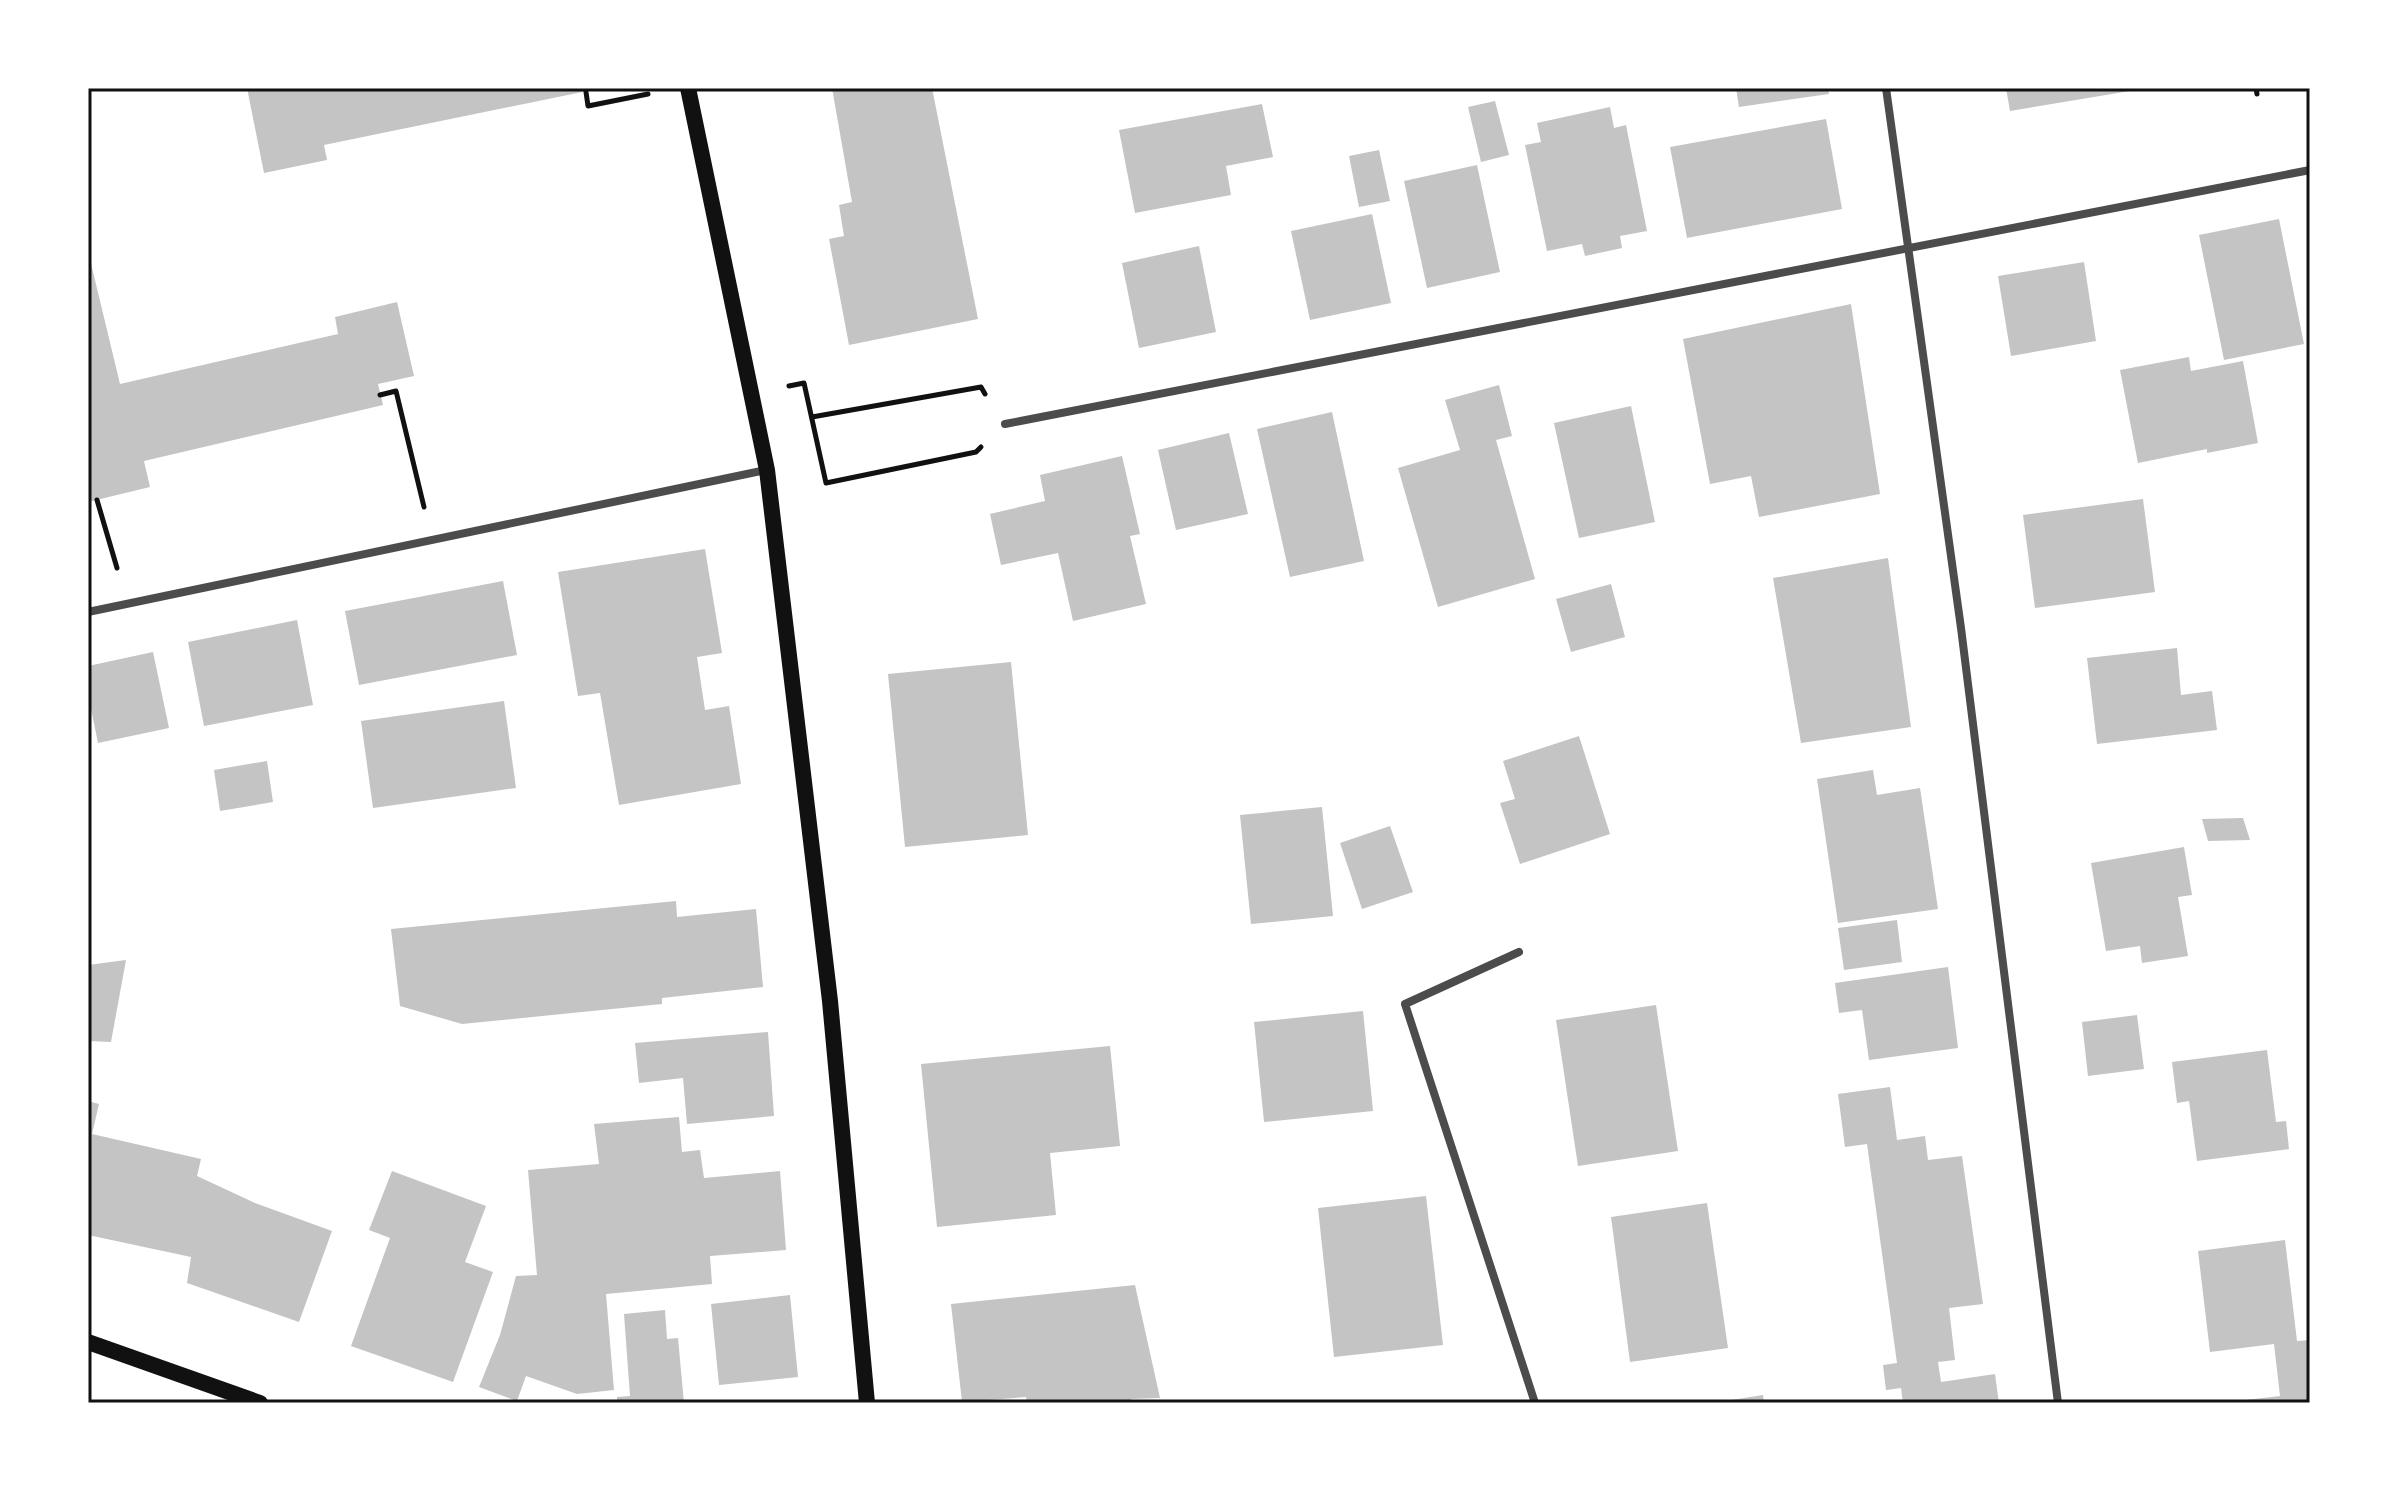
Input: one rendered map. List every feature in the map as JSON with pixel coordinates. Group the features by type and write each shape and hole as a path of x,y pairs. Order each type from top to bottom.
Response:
{"main road":[{"path":"688,88 767,470 830,1001 867,1403"},
{"path":"88,1342 260,1403"}],"street":[{"path":"1886,88 1961,628 2058,1403"},
{"path":"1005,424 2310,170"},
{"path":"88,612 767,470"},
{"path":"1519,952 1405,1004 1535,1403"}],"path":[{"path":"586,92 588,106 660,91"},
{"path":"751,395 804,383 826,483 976,452 1005,424 981,387 812,417"},
{"path":"380,395 396,391 432,541"},
{"path":"97,500 127,604"}],"building":[{"path":"247,88 597,89 324,145 327,160 264,173"},
{"path":"832,88 932,88 978,319 849,345 829,239 844,236 839,205 852,202"},
{"path":"1736,88 1828,88 1829,94 1739,107"},
{"path":"2006,88 2136,88 2136,90 2010,111"},
{"path":"1495,101 1509,155 1481,162 1468,107"},
{"path":"1262,104 1273,157 1226,166 1231,195 1135,213 1119,130"},
{"path":"1610,107 1614,128 1626,125 1647,231 1620,236 1622,248 1585,256 1582,244 1547,251 1525,145 1541,142 1537,123"},
{"path":"1826,119 1842,209 1687,238 1670,147"},
{"path":"1379,150 1390,201 1359,207 1349,156"},
{"path":"1477,165 1500,272 1427,288 1404,181"},
{"path":"1372,214 1391,303 1310,320 1291,231"},
{"path":"2279,219 2304,344 2224,360 2199,235"},
{"path":"1199,246 1216,332 1139,348 1122,263"},
{"path":"88,251 120,384 338,334 335,317 397,302 414,376 378,384 383,405 144,461 150,487 88,502"},
{"path":"2084,262 2096,341 2011,356 1998,276"},
{"path":"1851,304 1880,494 1759,517 1751,476 1710,484 1683,339"},
{"path":"2189,357 2191,371 2243,361 2258,443 2207,453 2207,449 2138,463 2120,370"},
{"path":"1499,385 1512,436 1496,440 1535,579 1438,607 1398,468 1460,450 1445,400"},
{"path":"1631,406 1655,522 1579,538 1554,423"},
{"path":"1332,412 1364,561 1290,577 1257,429"},
{"path":"1229,433 1248,514 1176,530 1158,450"},
{"path":"1122,456 1140,534 1130,536 1146,604 1073,621 1058,553 1001,565 990,514 1045,501 1040,475"},
{"path":"2143,499 2155,592 2035,608 2023,515"},
{"path":"705,549 722,653 697,657 705,710 729,706 741,784 619,805 600,693 578,696 558,572"},
{"path":"1888,558 1911,727 1801,743 1773,578"},
{"path":"503,581 517,655 359,685 345,611"},
{"path":"1611,584 1625,637 1571,652 1556,599"},
{"path":"297,620 313,705 204,726 188,642"},
{"path":"2177,648 2181,695 2212,691 2217,730 2097,744 2087,658"},
{"path":"153,652 169,728 98,743 88,694 88,666"},
{"path":"1011,662 1028,835 905,847 888,674"},
{"path":"504,701 516,788 373,808 361,721"},
{"path":"1579,736 1610,834 1520,864 1500,803 1515,799 1503,761"},
{"path":"267,761 273,802 220,811 214,770"},
{"path":"1873,770 1877,795 1920,788 1938,909 1838,923 1817,779"},
{"path":"1322,807 1333,916 1251,924 1240,815"},
{"path":"2243,818 2250,840 2208,841 2202,819"},
{"path":"1390,826 1413,892 1362,909 1340,843"},
{"path":"2184,847 2192,895 2178,897 2188,956 2142,963 2140,946 2106,951 2091,863"},
{"path":"676,901 677,917 756,909 763,987 662,998 662,1004 462,1024 400,1006 391,929"},
{"path":"1897,920 1902,962 1844,970 1838,928"},
{"path":"126,960 111,1042 88,1041 88,965"},
{"path":"1948,967 1958,1048 1869,1060 1862,1010 1839,1013 1835,983"},
{"path":"1656,1005 1678,1151 1578,1166 1556,1020"},
{"path":"1363,1011 1373,1111 1264,1122 1254,1022"},
{"path":"2137,1015 2144,1069 2088,1076 2082,1022"},
{"path":"768,1032 774,1116 687,1124 683,1078 639,1083 635,1043"},
{"path":"1110,1046 1120,1146 1050,1153 1056,1215 937,1227 921,1064"},
{"path":"2267,1050 2276,1122 2286,1121 2289,1149 2197,1161 2189,1101 2177,1103 2172,1062"},
{"path":"1890,1087 1897,1140 1925,1136 1928,1160 1962,1156 1983,1304 1949,1308 1955,1360 1938,1362 1941,1382 1995,1374 1999,1403 1903,1403 1901,1388 1886,1390 1883,1365 1897,1363 1867,1144 1845,1147 1838,1094"},
{"path":"88,1101 99,1104 92,1134 201,1159 197,1176 255,1203 332,1231 299,1322 187,1283 191,1257 88,1235"},
{"path":"679,1117 682,1152 700,1150 704,1178 780,1171 786,1250 710,1256 712,1284 606,1294 614,1390 577,1394 526,1376 517,1401 479,1387 500,1335 516,1276 537,1275 528,1170 599,1164 594,1124"},
{"path":"392,1171 486,1206 465,1262 493,1272 453,1382 351,1346 390,1238 369,1230"},
{"path":"1426,1196 1443,1345 1334,1357 1318,1208"},
{"path":"1707,1203 1728,1348 1630,1362 1611,1217"},
{"path":"2285,1240 2297,1341 2310,1340 2310,1403 2237,1403 2280,1396 2274,1344 2210,1352 2198,1251"},
{"path":"1135,1285 1160,1398 1131,1399 1132,1403 1027,1403 1026,1397 962,1402 951,1304"},
{"path":"790,1295 798,1377 719,1385 711,1304"},
{"path":"665,1310 667,1339 678,1338 684,1403 617,1403 617,1397 630,1396 624,1314"},
{"path":"1763,1395 1764,1403 1725,1403 1725,1401"}]}
